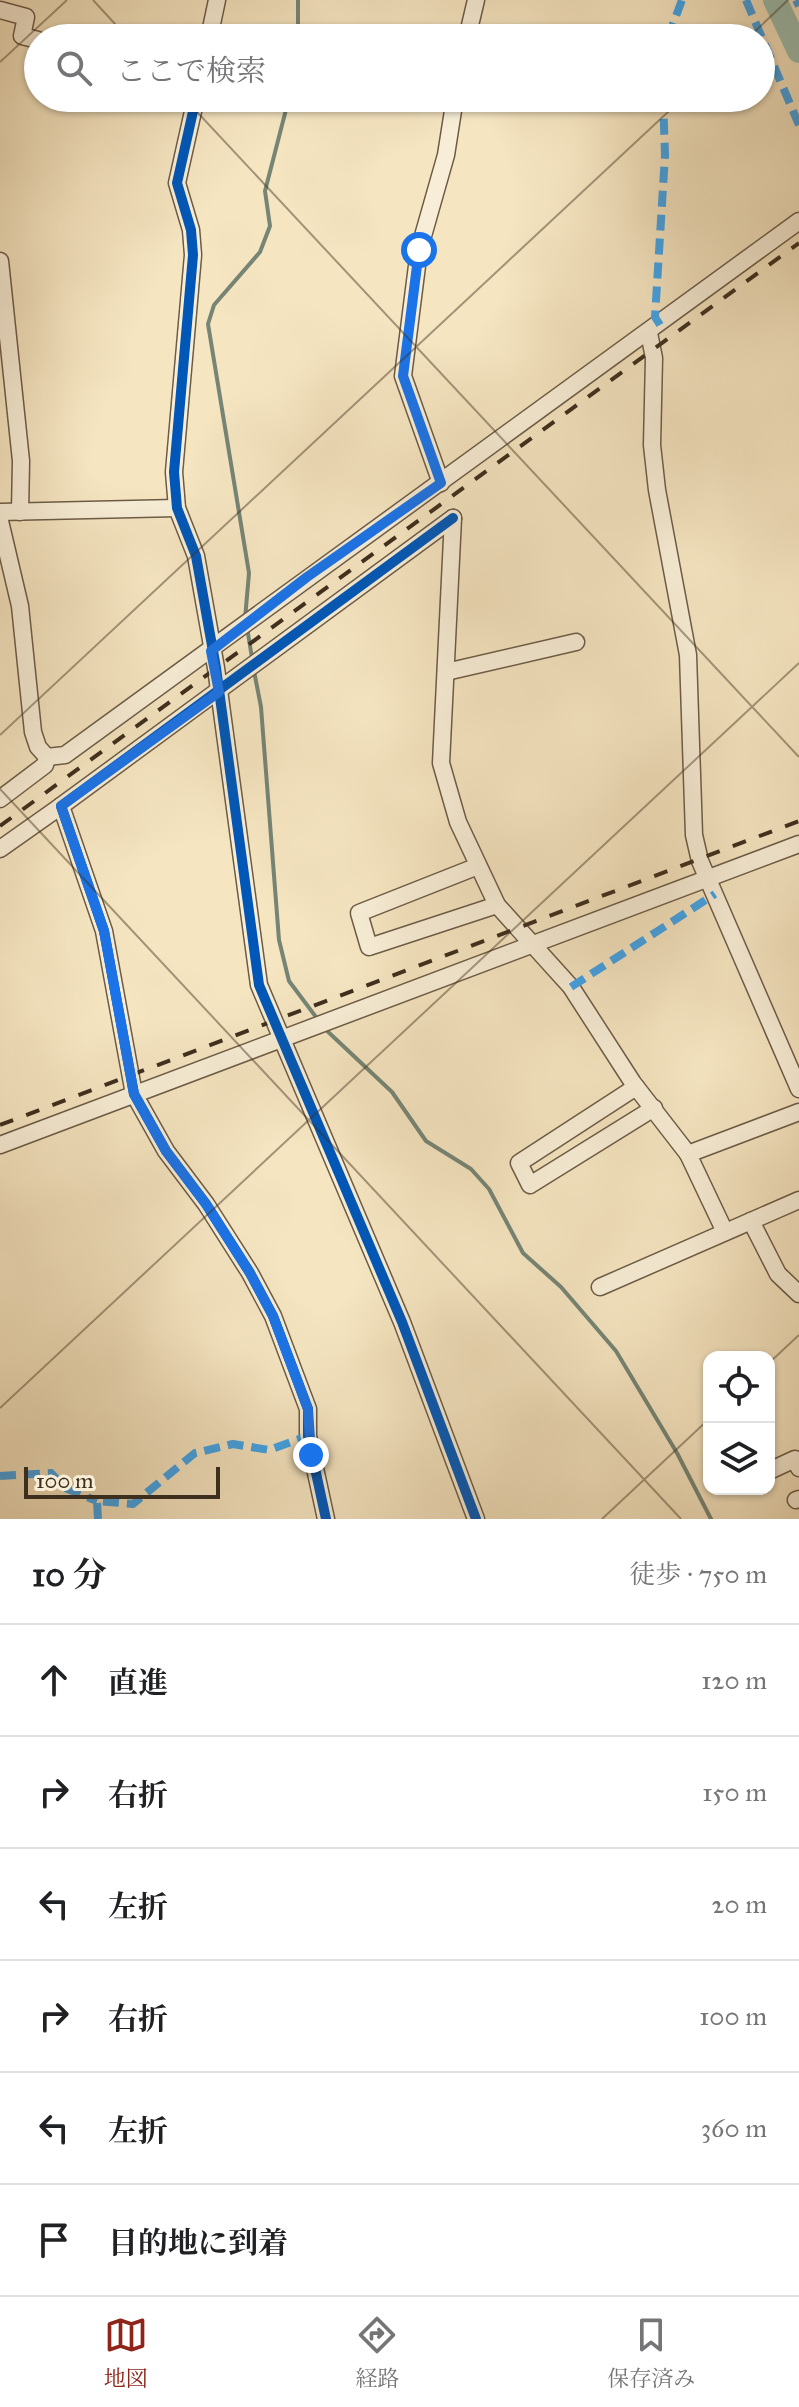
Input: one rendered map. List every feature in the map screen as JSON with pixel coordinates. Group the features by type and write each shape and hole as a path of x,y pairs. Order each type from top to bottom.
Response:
{"street":[{"path":"212,24 217,0"},
{"path":"470,24 476,0"},
{"path":"0,10 26,17 25,24"},
{"path":"193,112 177,183 191,230 193,255 174,472 177,508 196,556 219,692 259,985 402,1322 476,1519"},
{"path":"441,483 403,376 419,250 446,155 453,112"},
{"path":"47,757 65,755 211,651 307,577 649,333 799,221"},
{"path":"0,261 21,461 20,512"},
{"path":"649,333 654,358 652,445 655,475 688,655 694,835 709,879 799,1089"},
{"path":"0,512 177,508"},
{"path":"0,849 219,692 453,518 441,763 458,822 497,905 571,987 636,1087 688,1154 725,1232"},
{"path":"0,521 20,606 33,732 38,747 47,757"},
{"path":"446,672 576,642"},
{"path":"0,799 45,765 47,757"},
{"path":"61,806 104,931 134,1094 166,1151 206,1204 250,1273 273,1316 308,1409 308,1436 326,1519"},
{"path":"0,1145 799,844"},
{"path":"478,866 359,913 369,947 497,905"},
{"path":"636,1087 519,1163 530,1185 654,1108"},
{"path":"688,1154 799,1112"},
{"path":"600,1287 799,1200"},
{"path":"751,1221 778,1274 799,1294"},
{"path":"775,1469 798,1461"}],"waterway":[{"path":"298,0 298,24"},
{"path":"775,0 799,51"},
{"path":"245,619 249,573 208,324 214,305 260,252 270,226 265,191 285,112"},
{"path":"247,627 252,658"},
{"path":"254,671 261,707 279,940 289,981 319,1021"},
{"path":"324,1028 392,1092 426,1141 471,1169 489,1189 523,1253 561,1287 616,1351 677,1453 711,1519"}],"railway":[{"path":"0,826 799,243"},
{"path":"0,1125 799,821"}],"marked path":[{"path":"673,24 682,0"},
{"path":"746,0 756,24"},
{"path":"796,0 799,6"},
{"path":"775,68 799,125"},
{"path":"660,325 655,317 665,155 663,112"},
{"path":"571,987 715,894"},
{"path":"98,1519 97,1501 133,1504 195,1453 233,1444 269,1450 308,1436"},
{"path":"0,1476 51,1473 65,1488 97,1501"}],"cycle path":[{"path":"193,112 177,183 191,230 193,255 174,472 177,508 196,556 216,668 259,985 402,1322 476,1519"},
{"path":"326,1519 308,1436 308,1409 273,1316 250,1273 206,1204 166,1151 134,1094 104,931 61,806 453,518"}],"route":[{"path":"311,1455 308,1409 273,1316 250,1273 206,1204 166,1151 134,1094 125,1060 104,931 61,806 219,692 211,651 307,577 441,483 403,376 419,250"}]}
